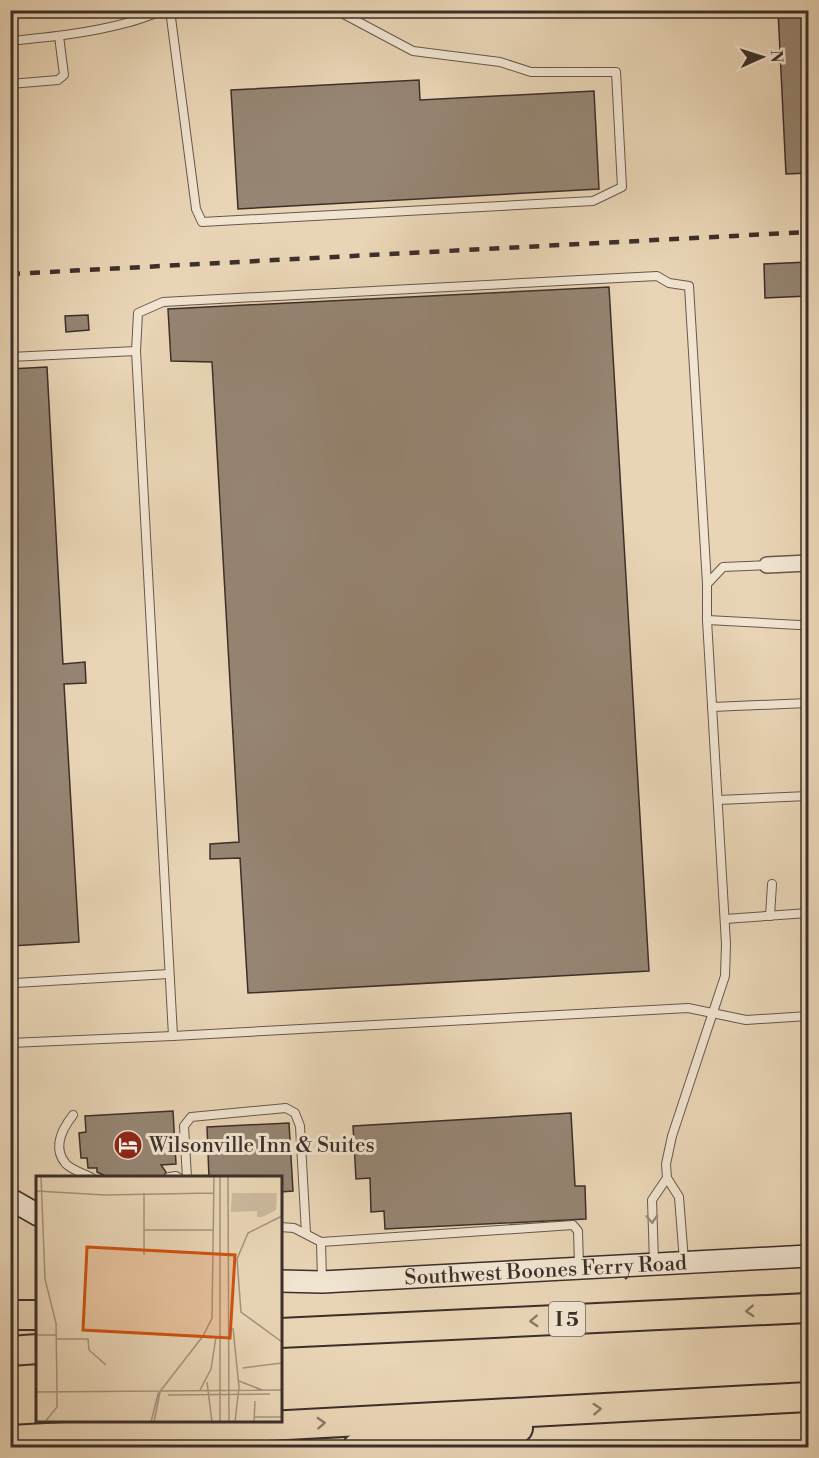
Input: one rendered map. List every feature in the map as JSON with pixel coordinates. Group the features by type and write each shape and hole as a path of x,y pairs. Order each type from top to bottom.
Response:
{"highway":[{"name":"I 5","path":"282,1333 808,1308"},
{"path":"10,1315 36,1315"},
{"name":"I 5","path":"282,1325 326,1330"},
{"path":"10,1351 36,1349"},
{"path":"10,1440 808,1397"},
{"path":"357,1448 512,1432 539,1412"}],"street":[{"path":"767,565 808,562"},
{"path":"10,1200 36,1214"},
{"name":"Southwest Boones Ferry Road","path":"282,1281 322,1282 808,1256"}],"lane":[{"path":"10,41 59,36 131,22 165,10"},
{"path":"170,10 196,209 202,222 593,201 622,187 616,72 531,72 500,62 413,51 336,10"},
{"path":"10,84 58,80 64,75 59,36"},
{"path":"173,1036 136,351 138,313 163,302 657,276 669,283 689,286 726,944 725,976 672,1136 666,1164 667,1178 679,1197 684,1262"},
{"path":"10,357 136,351"},
{"path":"707,584 723,567 767,565"},
{"path":"707,620 808,624"},
{"path":"712,706 808,703"},
{"path":"718,800 808,796"},
{"path":"770,916 772,884"},
{"path":"725,919 808,913"},
{"path":"10,986 169,974"},
{"path":"10,1043 688,1008 746,1020 808,1016"},
{"path":"187,1176 184,1126 191,1117 286,1108 295,1113 300,1126 306,1233"},
{"path":"73,1115 59,1138 59,1151 67,1164 88,1176"},
{"path":"654,1264 652,1200 667,1178"},
{"path":"282,1227 294,1228 321,1242 573,1225 578,1231 580,1268"},
{"path":"321,1242 322,1282"}],"building":[{"path":"778,10 808,10 808,173 786,174"},
{"path":"419,80 420,100 594,91 599,189 238,209 231,90"},
{"path":"808,262 808,296 765,298 764,264"},
{"path":"609,287 649,971 248,993 240,858 210,859 210,844 239,842 212,362 171,361 168,309"},
{"path":"88,315 89,330 66,332 65,316"},
{"path":"47,367 63,664 85,662 86,683 64,684 79,942 10,946 10,369"},
{"name":"Wilsonville Inn & Suites","path":"173,1111 176,1164 161,1165 166,1172 164,1176 106,1176 97,1172 97,1168 88,1168 87,1158 81,1158 79,1133 86,1132 85,1116"},
{"path":"571,1113 575,1186 585,1186 586,1219 385,1229 384,1211 371,1212 370,1178 356,1179 353,1126"},
{"path":"289,1123 293,1191 282,1192 282,1176 209,1176 207,1127"}],"railway":[{"path":"10,274 808,232"}],"place":[{"name":"Wilsonville Inn & Suites","path":"128,1145"}]}
